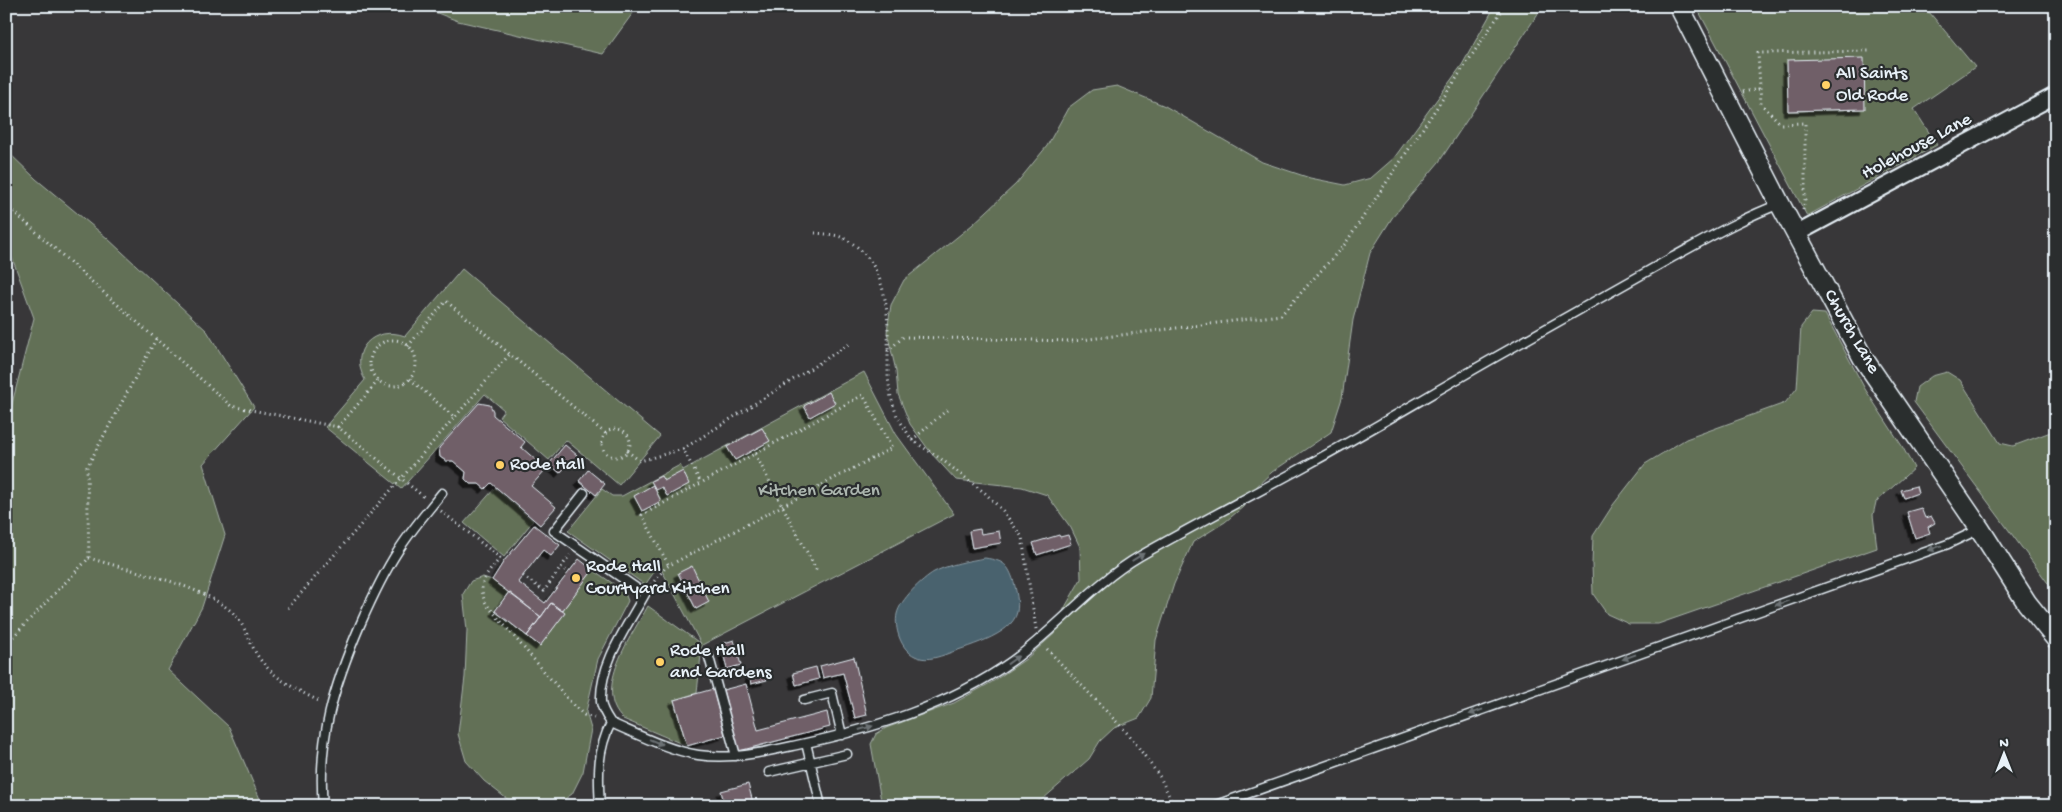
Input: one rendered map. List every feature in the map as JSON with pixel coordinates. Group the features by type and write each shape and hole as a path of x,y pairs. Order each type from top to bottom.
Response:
{"street":[{"name":"Church Lane","path":"1679,6 1780,204 1863,358 1980,529 2027,603 2056,639"},
{"name":"Holehouse Lane","path":"1797,233 2056,95"}],"lane":[{"path":"584,494 554,531 645,594 607,666 601,701 605,714 611,723 683,752 700,755 736,756 764,752 842,735 882,723 947,698 983,679 1012,661 1038,640 1085,596 1135,558 1311,464 1646,272 1748,216 1780,204"},
{"path":"323,806 320,770 331,706 343,666 382,580 398,550 442,494"},
{"path":"1213,806 1939,547 1980,529"},
{"path":"709,657 736,756"},
{"path":"804,700 832,693 842,735"},
{"path":"600,806 599,756 604,737 611,723"},
{"path":"806,743 821,806"},
{"path":"769,772 847,754"}],"path":[{"path":"888,351 903,337 1074,341 1281,315 1345,244 1505,6"},
{"path":"1797,233 1805,201 1805,123 1780,124 1761,104 1758,53 1870,51"},
{"path":"6,205 231,406 338,427 502,560 482,582 481,595 486,605 584,715 611,723"},
{"path":"815,233 845,238 868,257 880,277 887,307 888,378 891,398 897,416 912,440 941,459 985,493 1003,511 1022,537 1038,640 1130,736 1160,777 1174,806"},
{"path":"408,346 446,302 606,434"},
{"path":"6,644 89,558 87,467 156,339"},
{"path":"394,340 408,346 415,358 414,373 410,379 396,386 388,386 378,381 371,371 370,364 374,349 380,344 394,340"},
{"path":"628,451 640,462 683,448 852,343"},
{"path":"288,608 508,355"},
{"path":"410,379 454,417"},
{"path":"338,427 378,381"},
{"path":"645,594 662,570 892,448 863,395 642,515 669,566"},
{"path":"912,440 946,410"},
{"path":"614,429 618,429 626,434 630,442 628,451 620,457 611,457 607,454 604,451 602,442 606,434 614,429"},
{"path":"683,448 702,483"},
{"path":"755,454 818,574"},
{"path":"523,576 544,591 577,546"},
{"path":"89,558 194,590 219,601 234,614 257,655 272,674 300,691 331,706"},
{"path":"561,567 568,572"}],"green space":[{"path":"419,6 638,6 603,54 458,21"},
{"path":"1495,6 1543,6 1439,162 1392,218 1370,253 1353,320 1342,398 1331,432 1272,472 1254,489 1243,507 1225,522 1193,542 1174,584 1156,640 1151,698 1139,718 1114,728 1100,741 1089,759 1043,799 1028,806 882,806 871,744 876,734 886,728 954,703 992,682 1026,659 1054,634 1064,609 1081,579 1080,547 1071,528 1047,495 1022,487 956,480 931,453 910,424 898,394 896,371 887,332 891,305 904,280 972,225 1016,184 1047,146 1068,108 1092,90 1117,86 1165,106 1262,162 1310,178 1345,185 1371,178 1394,158 1462,65"},
{"path":"1696,6 1924,6 1975,67 1914,109 1937,145 1807,216"},
{"path":"6,150 36,179 107,238 207,331 254,407 203,464 225,535 202,607 168,670 229,727 263,806 6,806 6,427 34,318 6,241"},
{"path":"462,269 660,436 619,485 566,440 549,460 499,417 504,410 485,394 401,489 325,427 365,380 360,359 362,350 367,343 374,337 383,334 405,336"},
{"path":"1812,313 1825,314 1865,389 1914,468 1876,502 1873,515 1877,548 1658,624 1629,624 1607,614 1593,594 1593,536 1613,505 1645,464 1686,439 1785,403 1797,388 1801,327"},
{"name":"Kitchen Garden","path":"864,372 896,434 954,514 702,645 697,693 674,700 687,746 623,719 615,707 612,693 613,678 625,647 648,606 701,644 659,565 645,585 568,531 602,489 612,496 622,496 680,465 683,470"},
{"path":"1947,372 1960,380 2000,443 2013,446 2056,430 2056,594 1914,402 1917,387 1932,376"},
{"path":"495,488 533,521 504,557 464,523"},
{"path":"593,570 621,589 628,601 598,659 586,712 591,729 583,772 572,794 556,805 535,806 507,799 484,781 466,761 458,734 465,677 467,630 463,594 471,581 483,577 492,580 509,592 495,612 540,646 565,613 562,611"},
{"path":"1838,800 1851,806 1796,806 1806,803"}],"water":[{"path":"985,558 997,560 1004,564 1012,576 1018,604 1013,620 1006,628 986,640 941,656 922,658 910,653 902,644 896,620 899,608 907,596 924,580 940,569"}],"building":[{"name":"All Saints Old Rode","path":"1864,58 1865,109 1788,111 1787,60"},
{"path":"829,392 835,403 810,417 804,406"},
{"name":"Rode Hall","path":"479,403 490,405 493,415 525,442 521,447 546,469 531,486 556,507 540,525 491,483 485,489 479,484 470,484 465,479 466,472 453,461 446,461 440,457 439,448"},
{"path":"762,428 770,441 735,460 727,447"},
{"path":"565,445 577,455 560,473 549,464"},
{"path":"588,470 605,484 596,495 579,481"},
{"path":"683,471 689,484 667,496 662,487 656,490 651,481 661,476 664,481"},
{"path":"653,485 661,501 642,511 634,496"},
{"path":"1916,486 1918,493 1904,498 1901,490"},
{"path":"1921,508 1925,518 1931,516 1935,523 1928,527 1930,533 1915,538 1907,512"},
{"path":"534,525 560,545 551,556 543,550 518,582 545,603 579,559 593,570 562,611 551,603 541,617 492,580 504,561"},
{"path":"980,529 981,534 999,531 1001,543 972,548 969,531"},
{"path":"1059,535 1060,537 1068,535 1071,544 1037,555 1033,543"},
{"path":"692,566 709,602 696,609 678,573"},
{"path":"509,592 541,617 527,636 495,611"},
{"path":"551,603 565,613 540,646 527,636"},
{"path":"734,640 741,665 727,669 721,644"},
{"path":"854,657 867,715 855,718 843,673 823,678 820,666"},
{"path":"816,667 819,679 796,685 793,673"},
{"path":"764,670 767,680 751,684 749,674"},
{"path":"746,684 758,730 827,712 830,727 739,751 723,690"},
{"path":"713,689 725,735 687,746 674,700"},
{"path":"748,784 754,806 725,806 721,791"}],"place":[{"name":"All Saints Old Rode","path":"1826,85"},
{"name":"Rode Hall","path":"500,465"},
{"name":"Rode Hall Courtyard Kitchen","path":"576,578"},
{"name":"Rode Hall and Gardens","path":"660,662"}]}
